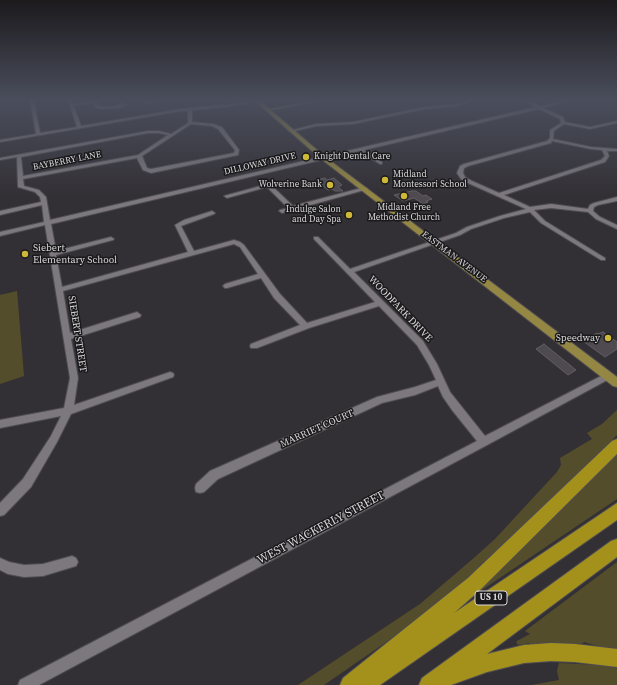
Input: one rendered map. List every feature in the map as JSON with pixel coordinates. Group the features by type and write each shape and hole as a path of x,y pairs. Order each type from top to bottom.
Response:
{"highway":[{"path":"350,685 474,584 617,445"},
{"name":"US 10","path":"364,685 617,511"},
{"path":"432,683 617,547"},
{"path":"432,683 493,662 524,654 551,652 575,653 594,654 617,658"}],"main road":[{"name":"EASTMAN AVENUE","path":"292,132 324,159 434,242 613,373 617,383"}],"street":[{"path":"0,141 54,132"},
{"path":"0,159 148,132 159,132 171,135"},
{"name":"BAYBERRY LANE","path":"20,178 139,156 176,132"},
{"path":"139,156 145,169 151,171 236,154 237,150 223,132"},
{"name":"DILLOWAY DRIVE","path":"0,234 436,132"},
{"path":"551,140 552,132"},
{"path":"603,259 543,222 531,210 500,194 466,180 461,176 460,170 462,167 470,164 551,140 577,146 604,150 617,150"},
{"path":"361,150 380,163"},
{"path":"500,194 603,161 607,156 604,150"},
{"path":"0,213 44,203 41,194 21,187 19,155"},
{"path":"227,196 275,184"},
{"path":"268,186 292,209"},
{"path":"282,211 365,190"},
{"path":"592,213 592,206 617,199"},
{"name":"SIEBERT STREET","path":"0,511 27,483 54,439 68,411 74,378 44,203"},
{"path":"350,271 458,234 469,228 502,217 531,210 555,209 592,213 617,227"},
{"path":"192,253 178,225 186,220 212,213"},
{"name":"WOODPARK DRIVE","path":"316,238 420,343 433,364 440,382 455,407 484,442"},
{"path":"53,254 111,239"},
{"path":"59,290 234,242 242,246 277,296 306,326"},
{"path":"227,286 262,275"},
{"path":"254,346 306,326 381,303"},
{"path":"67,337 137,315"},
{"name":"WEST WACKERLY STREET","path":"25,685 613,373"},
{"path":"0,424 68,411 170,375"},
{"name":"MARRIET COURT","path":"200,488 214,475 380,400 415,391 440,382"},
{"path":"0,564 8,568 24,571 43,570 72,562"}],"shaded area":[{"path":"17,291 24,376 0,384 0,295"},
{"path":"617,410 617,435 523,527 481,564 471,576 424,616 324,685 298,685 420,604 475,557 495,539 557,472 561,465 560,458 592,439 587,433 602,424"},
{"path":"617,452 617,499 473,596 546,523 549,524 547,522"},
{"path":"617,562 617,650 584,642 582,644 568,643 532,645 529,643 519,645 516,643 530,634 525,631"},
{"path":"559,663 599,665 617,668 617,685 532,685 559,680 557,671"}],"building":[{"name":"Wolverine Bank","path":"325,178 327,180 334,178 342,185 338,187 343,191 335,191 332,189 328,190 318,182 321,181 320,179"},
{"name":"Midland Free Methodist Church","path":"416,191 423,196 426,195 432,199 423,204 414,198 403,201 394,195"},
{"name":"Speedway","path":"603,332 617,342 617,349 605,357 583,341 597,333"},
{"path":"544,344 576,370 568,375 536,349"}],"place":[{"name":"Knight Dental Care","path":"306,157"},
{"name":"Midland Montessori School","path":"385,180"},
{"name":"Wolverine Bank","path":"330,185"},
{"name":"Midland Free Methodist Church","path":"404,196"},
{"name":"Indulge Salon and Day Spa","path":"349,215"},
{"name":"Siebert Elementary School","path":"25,254"},
{"name":"Speedway","path":"608,338"}]}
